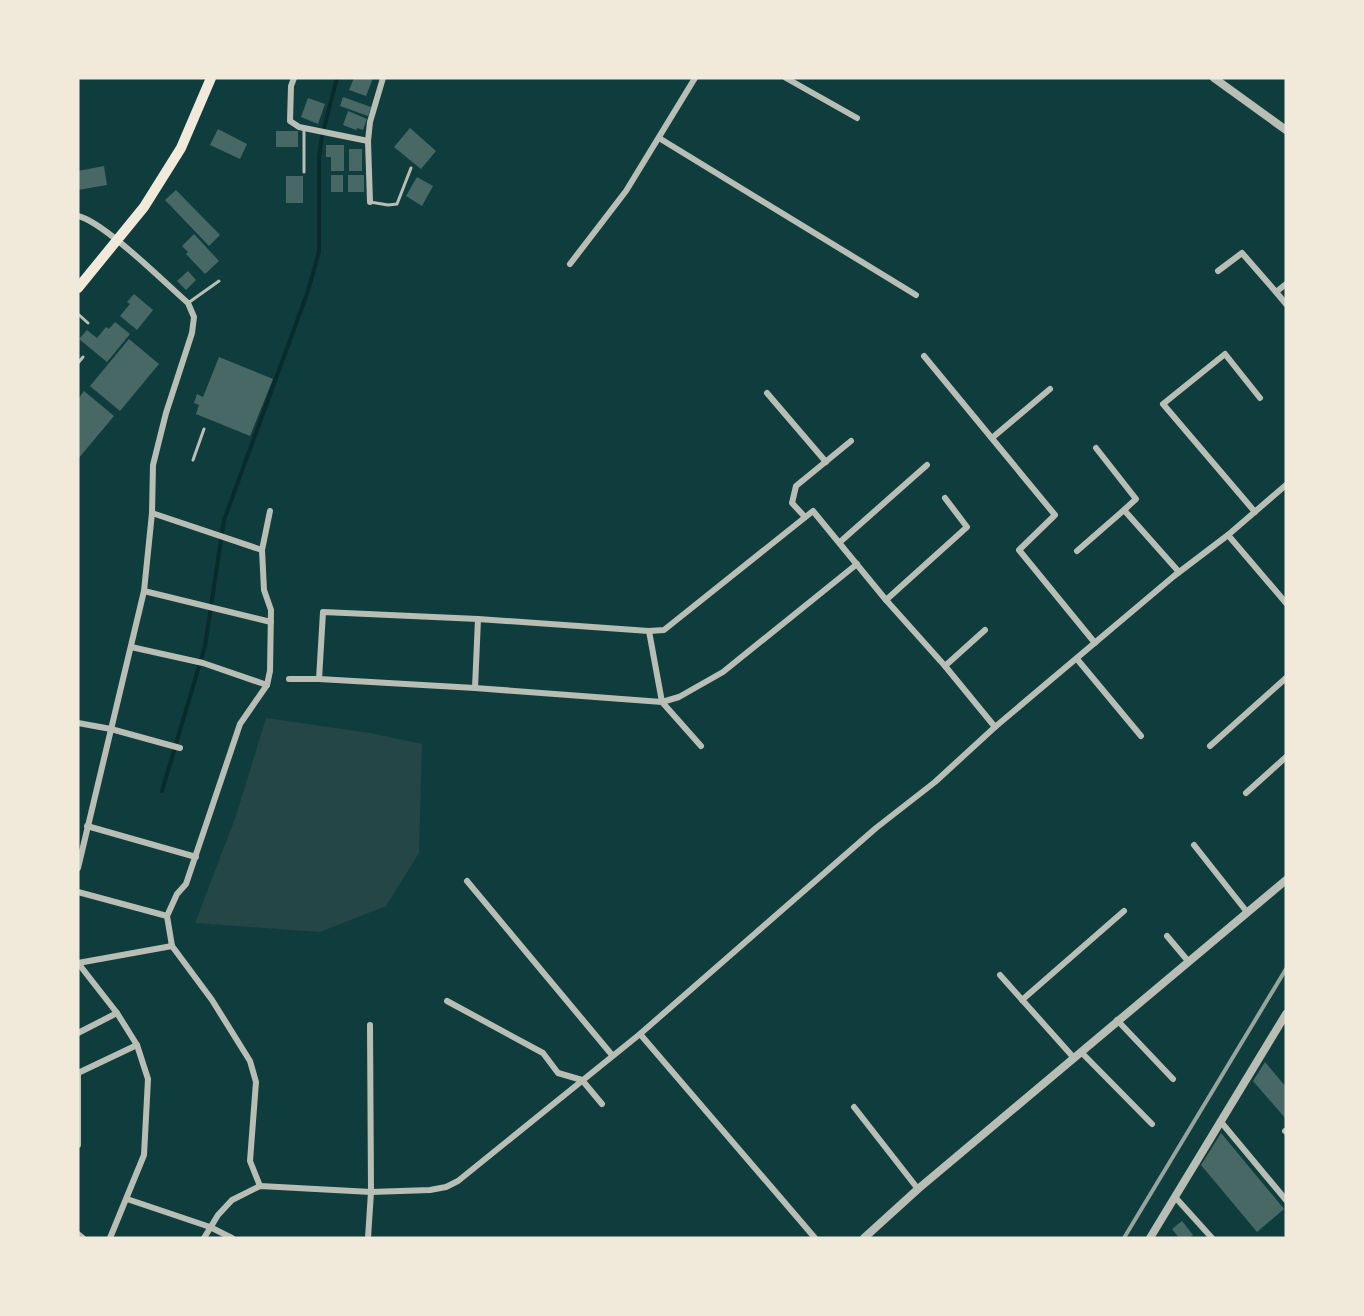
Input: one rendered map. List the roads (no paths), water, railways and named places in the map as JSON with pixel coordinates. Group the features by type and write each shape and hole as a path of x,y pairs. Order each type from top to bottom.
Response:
{"main road":[{"path":"78,288 144,207 181,148 211,78"}],"street":[{"path":"294,78 291,87 290,121 304,128 368,141"},
{"path":"370,202 368,141 370,122 383,78"},
{"path":"570,264 626,191 695,78"},
{"path":"786,78 857,118"},
{"path":"1214,78 1286,130"},
{"path":"659,138 916,296"},
{"path":"78,216 86,218 118,241 188,303 194,316 192,333 166,413 153,465 152,513 144,591 78,868"},
{"path":"1218,272 1242,253 1286,304"},
{"path":"1276,292 1286,284"},
{"path":"1255,512 1162,404 1225,354 1260,398"},
{"path":"924,356 1055,515 1019,550 1095,643"},
{"path":"992,438 1050,388"},
{"path":"767,393 826,462"},
{"path":"805,517 792,504 796,486 851,441"},
{"path":"1077,551 1136,499 1096,448"},
{"path":"840,542 927,465"},
{"path":"204,1238 232,1200 260,1186 371,1192 430,1190 446,1187 458,1181 640,1034 876,828 935,782 995,727 1286,485"},
{"path":"886,600 967,527 945,498"},
{"path":"260,1186 250,1161 256,1082 250,1061 212,1000 172,946 167,916 177,894 186,884 240,724 267,686 270,671 271,610 264,590 262,550 270,510"},
{"path":"319,679 323,612 664,630 813,510 886,600 995,727"},
{"path":"1124,510 1179,572"},
{"path":"152,513 262,550"},
{"path":"1228,535 1286,603"},
{"path":"289,679 475,687 662,702 679,697 723,672 857,564"},
{"path":"144,591 271,622"},
{"path":"475,687 478,619"},
{"path":"945,666 985,630"},
{"path":"649,631 662,702 701,746"},
{"path":"131,647 203,663 267,686"},
{"path":"1077,659 1141,736"},
{"path":"1210,746 1286,678"},
{"path":"78,723 111,729 180,748"},
{"path":"1246,793 1286,757"},
{"path":"87,826 196,857"},
{"path":"1194,845 1247,912"},
{"path":"864,1238 918,1189 1117,1020 1286,880"},
{"path":"467,881 612,1055"},
{"path":"78,892 167,916"},
{"path":"1022,1000 1124,911"},
{"path":"1167,936 1188,962"},
{"path":"110,1238 144,1155 148,1079 137,1045 117,1013 78,963 172,946"},
{"path":"1000,975 1077,1055 1152,1124"},
{"path":"447,1001 543,1053 558,1073 582,1080 602,1104"},
{"path":"78,1033 117,1013"},
{"path":"1150,1238 1286,1014"},
{"path":"1117,1020 1173,1079"},
{"path":"368,1238 371,1192 370,1025"},
{"path":"640,1034 815,1238"},
{"path":"78,1145 78,1073 137,1045"},
{"path":"854,1107 918,1189"},
{"path":"1221,1122 1286,1200"},
{"path":"1175,1197 1212,1238"},
{"path":"127,1199 210,1227 232,1238"},
{"path":"78,1234 83,1238"}],"lane":[{"path":"304,128 304,172"},
{"path":"370,202 388,206 397,204 411,168"},
{"path":"188,303 219,281"},
{"path":"78,314 88,323"},
{"path":"78,363 83,357"},
{"path":"193,460 204,429"}],"waterway":[{"path":"162,791 205,646 224,520 308,291 319,252 319,157 337,78"}],"railway":[{"path":"1124,1238 1286,969"}]}
